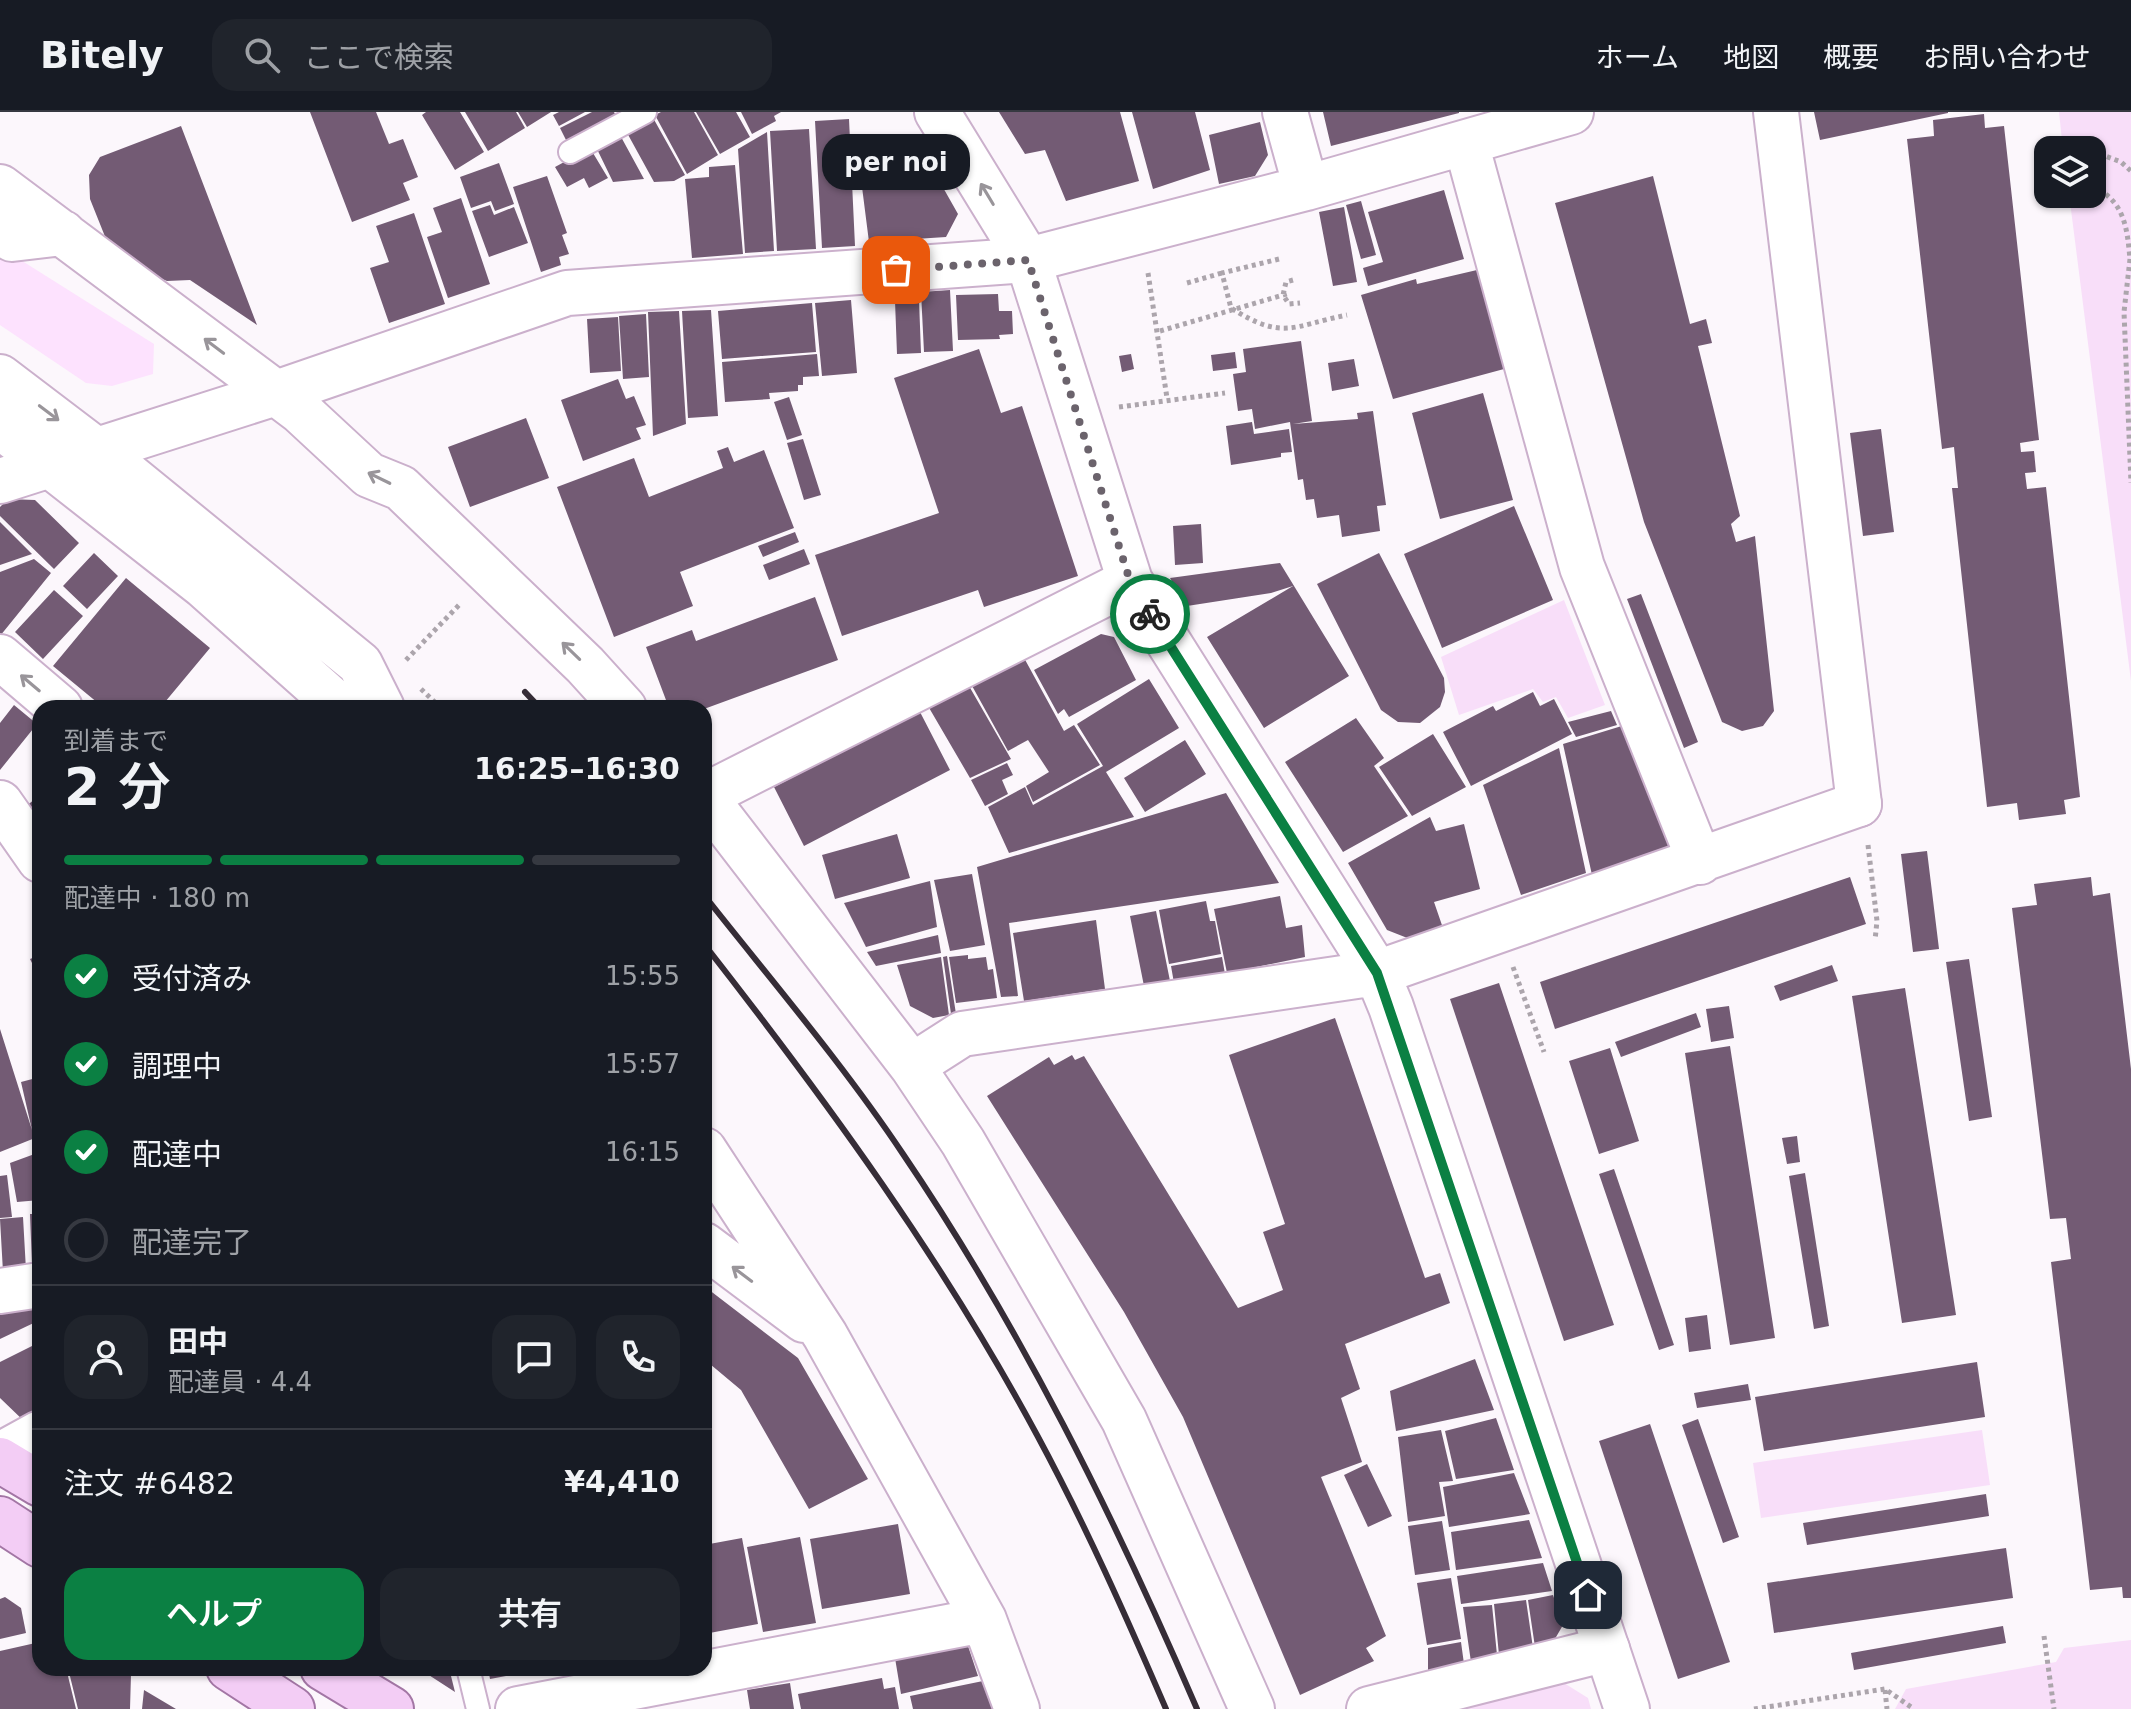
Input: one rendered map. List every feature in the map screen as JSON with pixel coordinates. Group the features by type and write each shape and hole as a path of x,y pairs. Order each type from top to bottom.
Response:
{"main road":[{"path":"0,1458 32,1479"},
{"path":"0,1519 32,1540"},
{"path":"241,1676 292,1709"},
{"path":"336,1676 391,1709"}],"street":[{"path":"937,112 1028,260 1130,581 1377,973 1627,1709"},
{"path":"1285,112 1306,188"},
{"path":"0,481 276,393 567,293 1028,260 1306,188 1571,112"},
{"path":"912,1066 962,1034 1377,973 1859,804 1776,112"},
{"path":"1466,143 1582,567 1700,862"},
{"path":"0,187 276,393 369,475 401,488 585,665 617,700"},
{"path":"0,231 12,239 63,233"},
{"path":"0,377 97,450 360,664 378,700"},
{"path":"0,426 204,586 332,700"},
{"path":"712,792 1130,581"},
{"path":"0,657 51,700"},
{"path":"0,803 32,849"},
{"path":"712,806 912,1066 963,1142 1124,1420 1252,1709"},
{"path":"712,1162 825,1335 984,1620 1017,1709"},
{"path":"712,1251 825,1335"},
{"path":"0,1291 32,1286"},
{"path":"0,1458 32,1438"},
{"path":"518,1709 593,1702 984,1620"},
{"path":"1369,1709 1607,1649"}],"lane":[{"path":"570,152 632,115"},
{"path":"470,1676 478,1709"}],"path":[{"path":"2106,158 2131,171"},
{"path":"2106,195 2127,221 2130,260 2124,312 2131,483"},
{"path":"1134,231 1148,274 1160,331 1167,398"},
{"path":"1187,283 1279,259"},
{"path":"1222,273 1231,308 1255,324 1281,331 1347,315"},
{"path":"1293,280 1286,282 1283,295 1289,304 1300,303"},
{"path":"1160,331 1290,293"},
{"path":"1106,410 1167,398 1225,393"},
{"path":"399,666 469,595"},
{"path":"1859,804 1867,832 1877,921 1875,940"},
{"path":"1508,955 1544,1052"},
{"path":"2044,1636 2054,1709"},
{"path":"1885,1689 1887,1709"},
{"path":"1754,1709 1885,1689 1914,1709"}],"shaded area":[{"path":"2059,112 2131,112 2131,681 2071,208 2106,208 2106,136 2062,136"},
{"path":"0,247 154,344 153,374 112,386 86,383 0,325"},
{"path":"1564,600 1605,705 1568,718 1556,697 1543,702 1533,689 1459,715 1441,657"},
{"path":"1982,1430 1990,1485 1761,1518 1753,1463"},
{"path":"2131,1640 2131,1709 1895,1709 1906,1689 2056,1662 2064,1648"},
{"path":"1564,1683 1588,1698 1591,1709 1457,1709"}],"building":[{"path":"310,112 376,112 389,144 403,139 418,177 403,183 410,200 352,222"},
{"path":"426,112 460,112 484,152 455,170 422,115"},
{"path":"465,112 516,112 525,128 488,151"},
{"path":"518,112 551,112 527,127"},
{"path":"559,112 585,112 559,126 553,115"},
{"path":"592,112 614,112 618,120 569,146 560,128"},
{"path":"661,112 694,112 718,155 687,174 655,115"},
{"path":"696,112 736,112 750,137 720,154"},
{"path":"741,112 781,112 774,116 776,121 752,134"},
{"path":"999,112 1120,112 1139,181 1066,201 1045,150 1025,154"},
{"path":"1132,112 1195,112 1210,170 1153,189"},
{"path":"1323,112 1459,112 1459,113 1331,146"},
{"path":"1814,112 1948,112 1948,113 1820,140"},
{"path":"1984,114 1985,128 2004,126 2039,440 2020,443 2021,452 2034,451 2036,472 2025,473 2027,489 2046,487 2080,797 2064,800 2066,814 2019,820 2017,803 1987,807 1952,488 1958,488 1954,447 1942,449 1907,139 1934,136 1933,120"},
{"path":"652,116 685,175 674,181 654,182 626,131"},
{"path":"849,119 855,246 822,248 815,121"},
{"path":"1260,122 1268,155 1255,176 1219,184 1209,135"},
{"path":"181,126 257,325 190,280 167,281 145,272 108,244 90,199 89,175 100,157"},
{"path":"809,129 816,249 777,251 770,131"},
{"path":"767,132 774,251 745,253 738,149"},
{"path":"620,135 644,179 613,182 596,147"},
{"path":"590,148 608,178 589,188 584,178 567,187 555,167"},
{"path":"928,161 958,214 946,237 869,242 862,187"},
{"path":"499,163 514,204 495,211 491,201 471,208 460,177"},
{"path":"735,165 743,254 692,258 685,179 709,177 709,167"},
{"path":"547,176 567,233 562,235 569,254 559,257 561,265 541,272 513,187"},
{"path":"1653,176 1690,324 1706,319 1712,343 1698,346 1740,516 1731,524 1736,542 1755,536 1774,711 1763,726 1742,731 1722,722 1644,522 1555,203"},
{"path":"1444,190 1464,259 1368,286 1363,268 1383,262 1368,212"},
{"path":"461,198 490,284 448,298 427,237 442,232 433,208"},
{"path":"1361,201 1376,255 1361,259 1346,205"},
{"path":"490,205 494,215 514,207 528,243 489,257 472,211"},
{"path":"1344,207 1357,282 1333,286 1319,212"},
{"path":"414,213 445,304 389,323 370,268 389,262 376,226"},
{"path":"1477,270 1504,369 1393,399 1361,295 1416,279 1417,284"},
{"path":"950,290 953,351 924,352 921,292"},
{"path":"998,294 999,311 1012,311 1013,334 999,335 1000,339 958,340 956,295"},
{"path":"851,300 857,373 822,376 815,303"},
{"path":"919,300 921,353 897,354 895,301"},
{"path":"812,303 816,352 722,359 718,311"},
{"path":"711,310 718,416 688,418 682,311"},
{"path":"679,311 686,424 653,436 648,312"},
{"path":"646,314 649,377 623,379 619,316"},
{"path":"618,317 621,371 590,373 587,319"},
{"path":"1301,341 1312,421 1293,424 1358,419 1357,413 1373,411 1386,505 1377,506 1380,531 1342,537 1339,515 1317,518 1314,499 1306,500 1303,479 1298,480 1290,422 1255,429 1252,409 1238,411 1233,374 1246,372 1243,349"},
{"path":"979,349 1001,413 1022,406 1078,576 984,607 978,590 842,636 815,555 939,513 894,378"},
{"path":"1235,352 1237,368 1213,371 1211,355"},
{"path":"817,354 819,376 803,377 803,385 798,385 798,391 769,393 770,399 725,402 722,362"},
{"path":"1131,354 1134,369 1122,372 1119,356"},
{"path":"1354,359 1359,386 1332,391 1328,363"},
{"path":"618,379 626,399 634,396 646,425 636,428 641,439 583,461 561,400"},
{"path":"1483,393 1513,500 1440,519 1412,413"},
{"path":"789,397 802,435 787,440 774,402"},
{"path":"526,418 549,478 470,507 448,447"},
{"path":"1252,422 1254,434 1289,429 1292,452 1281,453 1281,457 1231,465 1226,426"},
{"path":"1881,429 1894,532 1863,536 1850,433"},
{"path":"803,439 821,495 804,500 787,443"},
{"path":"728,447 734,462 764,450 794,528 680,572 693,606 614,637 557,487 634,458 649,497 723,468 717,451"},
{"path":"8,499 35,500 79,543 54,569 0,516 0,507"},
{"path":"1514,506 1553,600 1442,648 1404,554"},
{"path":"0,522 32,554 0,565"},
{"path":"1201,524 1203,563 1175,565 1173,526"},
{"path":"795,532 799,542 763,557 758,546"},
{"path":"804,549 810,564 769,580 763,565"},
{"path":"94,553 118,576 87,609 63,586"},
{"path":"1379,553 1444,678 1445,692 1440,707 1420,723 1398,722 1381,710 1317,584"},
{"path":"34,559 51,573 0,636 0,572"},
{"path":"1280,563 1349,676 1264,728 1207,637 1293,586 1271,593 1187,606 1170,578"},
{"path":"126,578 210,648 167,700 94,700 53,666"},
{"path":"54,590 83,616 43,659 15,632"},
{"path":"1641,594 1698,742 1684,748 1627,599"},
{"path":"815,597 838,660 712,706 712,700 666,700 646,647 692,630 696,641"},
{"path":"1101,634 1114,637 1136,680 1069,717 1064,709 1058,714 1034,670"},
{"path":"1023,656 1064,731 1074,725 1100,765 1033,802 1026,786 1049,772 1028,740 1008,751 971,684"},
{"path":"1149,679 1179,728 1106,772 1134,817 1009,853 988,807 1025,787 1033,805 1103,766 1077,724"},
{"path":"969,686 1011,759 970,778 928,706"},
{"path":"1533,692 1540,706 1554,699 1572,734 1471,786 1443,732 1493,706 1496,711"},
{"path":"14,705 32,720 32,730 0,770 0,723"},
{"path":"1611,711 1617,725 1576,737 1568,722"},
{"path":"920,712 950,770 804,846 774,787"},
{"path":"1356,718 1384,758 1374,766 1408,816 1343,852 1285,762"},
{"path":"1625,725 1673,846 1592,875 1563,744"},
{"path":"1433,734 1466,787 1412,816 1379,767"},
{"path":"1185,740 1206,774 1145,812 1124,778"},
{"path":"1559,748 1586,873 1521,895 1483,785"},
{"path":"1007,763 1013,775 1002,780 1008,794 985,806 971,780"},
{"path":"1226,793 1279,883 1009,923 1018,996 1001,997 977,867"},
{"path":"32,801 32,837 15,815"},
{"path":"1430,817 1436,831 1464,824 1480,889 1434,902 1444,931 1415,941 1387,930 1348,863"},
{"path":"897,834 910,878 835,899 822,855"},
{"path":"1927,851 1939,949 1913,952 1901,854"},
{"path":"972,874 985,945 950,951 934,880"},
{"path":"1850,877 1866,924 1555,1029 1540,982"},
{"path":"2091,877 2093,896 2110,893 2131,1069 2131,1598 2123,1598 2122,1587 2090,1590 2051,1262 2071,1259 2066,1218 2050,1219 2012,908 2037,905 2034,884"},
{"path":"930,881 937,927 866,947 844,903"},
{"path":"1280,896 1286,928 1302,925 1305,957 1227,973 1214,909"},
{"path":"1206,901 1210,921 1215,921 1221,954 1169,964 1159,910"},
{"path":"1156,911 1170,981 1144,986 1130,916"},
{"path":"1096,920 1105,989 1024,1001 1013,933"},
{"path":"938,935 941,953 876,966 867,952"},
{"path":"968,955 968,959 986,957 988,970 993,969 997,998 956,1003 949,957"},
{"path":"947,956 956,1014 951,1014 943,957"},
{"path":"941,957 949,1015 933,1018 910,1006 897,965"},
{"path":"1222,957 1225,974 1174,983 1171,966"},
{"path":"1969,959 1992,1117 1969,1121 1946,962"},
{"path":"1832,965 1838,981 1780,1001 1774,986"},
{"path":"1499,983 1614,1325 1564,1341 1450,999"},
{"path":"1905,988 1956,1315 1902,1323 1852,996"},
{"path":"1729,1006 1734,1038 1711,1042 1706,1009"},
{"path":"1696,1013 1701,1027 1621,1057 1615,1042"},
{"path":"1335,1018 1425,1278 1440,1273 1450,1303 1345,1344 1360,1389 1341,1398 1362,1462 1321,1477 1386,1636 1366,1648 1374,1661 1300,1695 1183,1417 1124,1312 987,1096 1049,1057 1054,1065 1072,1055 1075,1060 1084,1056 1238,1308 1283,1290 1263,1232 1285,1224 1229,1055"},
{"path":"0,1029 32,1130 32,1139 0,1152"},
{"path":"1730,1046 1775,1338 1730,1345 1685,1053"},
{"path":"1610,1048 1639,1141 1599,1154 1569,1061"},
{"path":"32,1079 32,1130 21,1082"},
{"path":"1797,1136 1800,1162 1787,1164 1782,1138"},
{"path":"32,1155 32,1201 17,1202 10,1163"},
{"path":"1614,1169 1674,1345 1659,1350 1599,1174"},
{"path":"1805,1173 1829,1326 1814,1329 1789,1176"},
{"path":"7,1175 12,1217 0,1218 0,1176"},
{"path":"30,1214 32,1214 32,1265"},
{"path":"23,1217 26,1270 3,1272 0,1219"},
{"path":"712,1292 798,1358 868,1479 809,1509 741,1390 712,1366"},
{"path":"32,1301 32,1324 0,1339 0,1304"},
{"path":"1707,1315 1711,1349 1689,1352 1685,1318"},
{"path":"32,1346 32,1420 26,1423 0,1398 0,1362"},
{"path":"1475,1359 1494,1410 1396,1431 1390,1391"},
{"path":"1977,1362 1985,1417 1764,1451 1755,1397"},
{"path":"1748,1384 1751,1400 1697,1408 1694,1393"},
{"path":"1496,1418 1514,1470 1456,1479 1445,1431"},
{"path":"1698,1419 1739,1537 1723,1543 1682,1425"},
{"path":"1650,1424 1730,1662 1678,1679 1599,1441"},
{"path":"1441,1430 1453,1481 1439,1482 1445,1516 1408,1522 1398,1437"},
{"path":"1367,1464 1392,1516 1368,1527 1344,1475"},
{"path":"1514,1473 1530,1514 1449,1527 1443,1487"},
{"path":"1986,1494 1989,1516 1807,1545 1803,1523"},
{"path":"1529,1520 1542,1558 1456,1570 1451,1532"},
{"path":"1442,1521 1450,1570 1415,1575 1408,1526"},
{"path":"898,1524 910,1594 822,1609 810,1539"},
{"path":"800,1537 816,1623 763,1632 747,1547"},
{"path":"742,1538 758,1624 712,1633 712,1544"},
{"path":"2006,1548 2013,1598 1774,1633 1767,1583"},
{"path":"1543,1563 1552,1591 1461,1604 1457,1576"},
{"path":"1451,1578 1461,1639 1427,1645 1417,1583"},
{"path":"1553,1595 1563,1625 1552,1644 1535,1647 1528,1600"},
{"path":"5,1597 21,1608 26,1633 0,1639 0,1599"},
{"path":"1526,1600 1533,1648 1499,1655 1494,1604"},
{"path":"1492,1605 1497,1655 1471,1662 1463,1607"},
{"path":"2003,1626 2006,1643 1854,1670 1851,1653"},
{"path":"1461,1642 1464,1664 1428,1673 1428,1648"},
{"path":"967,1643 978,1676 901,1694 895,1658"},
{"path":"32,1644 32,1676 68,1676 76,1709 0,1709 0,1651"},
{"path":"70,1676 131,1676 130,1709 78,1709"},
{"path":"430,1676 451,1676 455,1692"},
{"path":"882,1678 884,1689 895,1687 899,1709 801,1709 798,1694"},
{"path":"983,1681 995,1709 913,1709 910,1696"},
{"path":"790,1683 794,1709 750,1709 747,1690"},
{"path":"144,1690 176,1709 142,1709"}],"railway":[{"path":"525,692 532,700"},
{"path":"712,905 880,1121 987,1287 1099,1494 1197,1709"},
{"path":"712,954 881,1182 1001,1370 1072,1502 1166,1709"}],"way so far":[{"path":"896,270 1028,260 1130,581 1150,614"}],"place":[{"name":"per noi","path":"896,270"}],"route":[{"path":"1150,614 1377,973 1588,1595"}]}
